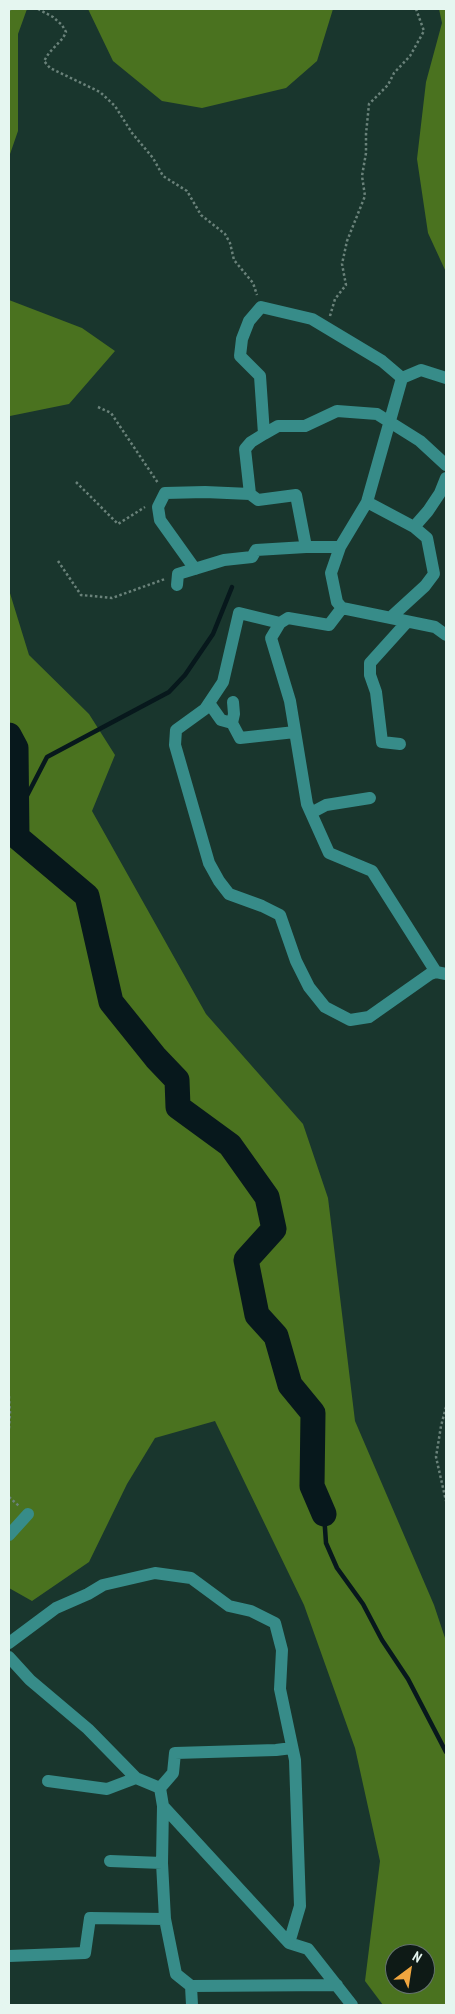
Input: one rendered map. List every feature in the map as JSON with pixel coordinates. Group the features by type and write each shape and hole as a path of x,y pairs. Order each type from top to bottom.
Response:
{"street":[{"path":"264,434 260,376 240,356 242,339 249,321 261,307 312,319 382,361 402,378"},
{"path":"402,378 421,370 446,378"},
{"path":"402,378 367,502 340,548 331,573 337,602 342,608 435,627 446,635"},
{"path":"250,494 245,449 251,442 278,426 305,426 337,411 376,414 420,441 446,465"},
{"path":"414,526 428,511 446,478"},
{"path":"195,569 160,520 158,507 163,497 205,492 250,494 258,500 296,495 306,547"},
{"path":"367,502 414,526 428,538 434,574 425,586 390,618"},
{"path":"178,579 195,569 224,560 252,557 256,550 306,547 340,548"},
{"path":"280,623 239,613 223,682 204,709 176,730 175,744 209,863 219,881 229,894 280,915 296,961 309,987 325,1007 350,1020 369,1017 386,1003 441,973 372,871 329,853 307,804 290,701 271,638 280,623 288,618 329,625 342,608"},
{"path":"400,744 382,742 376,692 370,675 370,663 408,622"},
{"path":"233,702 234,714 232,723 240,738 295,732"},
{"path":"208,703 221,720 232,723"},
{"path":"311,813 326,805 370,798"},
{"path":"9,1536 28,1514"},
{"path":"9,1643 56,1608 103,1585 155,1572 191,1578 229,1606 251,1611 275,1623 282,1650 280,1689 295,1760 300,1906 289,1943"},
{"path":"9,1658 30,1680 88,1729 136,1778 160,1788"},
{"path":"160,1788 173,1773 175,1753 292,1748"},
{"path":"48,1781 108,1789 136,1778"},
{"path":"160,1788 163,1806 162,1863 165,1919 176,1974 192,1986 337,1985"},
{"path":"163,1806 289,1943 308,1950 352,2005"},
{"path":"110,1861 162,1863"},
{"path":"9,1956 85,1953 90,1918 165,1919"},
{"path":"192,1986 192,2005"}],"path":[{"path":"38,9 62,24 66,32 44,61 50,68 100,92 114,106 132,133 153,158 163,176 187,191 201,215 225,234 230,243 234,260 253,283 261,307"},
{"path":"328,328 335,299 346,285 342,264 346,241 365,196 362,176 366,153 369,104 388,85 394,72 410,56 424,31 416,9"},
{"path":"76,482 118,524 163,497 112,413 98,407"},
{"path":"58,561 81,595 112,598 178,579"},
{"path":"9,1396 9,1430"},
{"path":"446,1407 436,1457 446,1501"}],"green space":[{"path":"9,9 27,9 18,34 18,131 9,157"},
{"path":"88,9 333,9 317,61 286,88 202,108 162,101 113,61"},
{"path":"439,9 446,9 446,272 428,233 417,159 426,82 442,23"},
{"path":"9,300 82,328 115,351 69,404 10,416 9,421"},
{"path":"9,590 29,655 89,714 115,755 92,811 206,1014 303,1124 328,1198 355,1421 434,1605 446,1641 446,2005 383,2005 365,1981 380,1861 355,1748 304,1605 215,1421 155,1438 127,1484 89,1562 32,1601 9,1588"}],"waterway":[{"path":"17,815 47,757 169,692 185,675 213,634 232,587"},
{"path":"9,735 16,748 17,837 87,896 111,1002 156,1058 177,1080 178,1107 230,1145 267,1197 274,1229 246,1260 257,1315 276,1336 290,1385 313,1413 312,1486 324,1514"},
{"path":"324,1514 326,1543 337,1568 363,1604 382,1640 408,1679 446,1752"}]}
